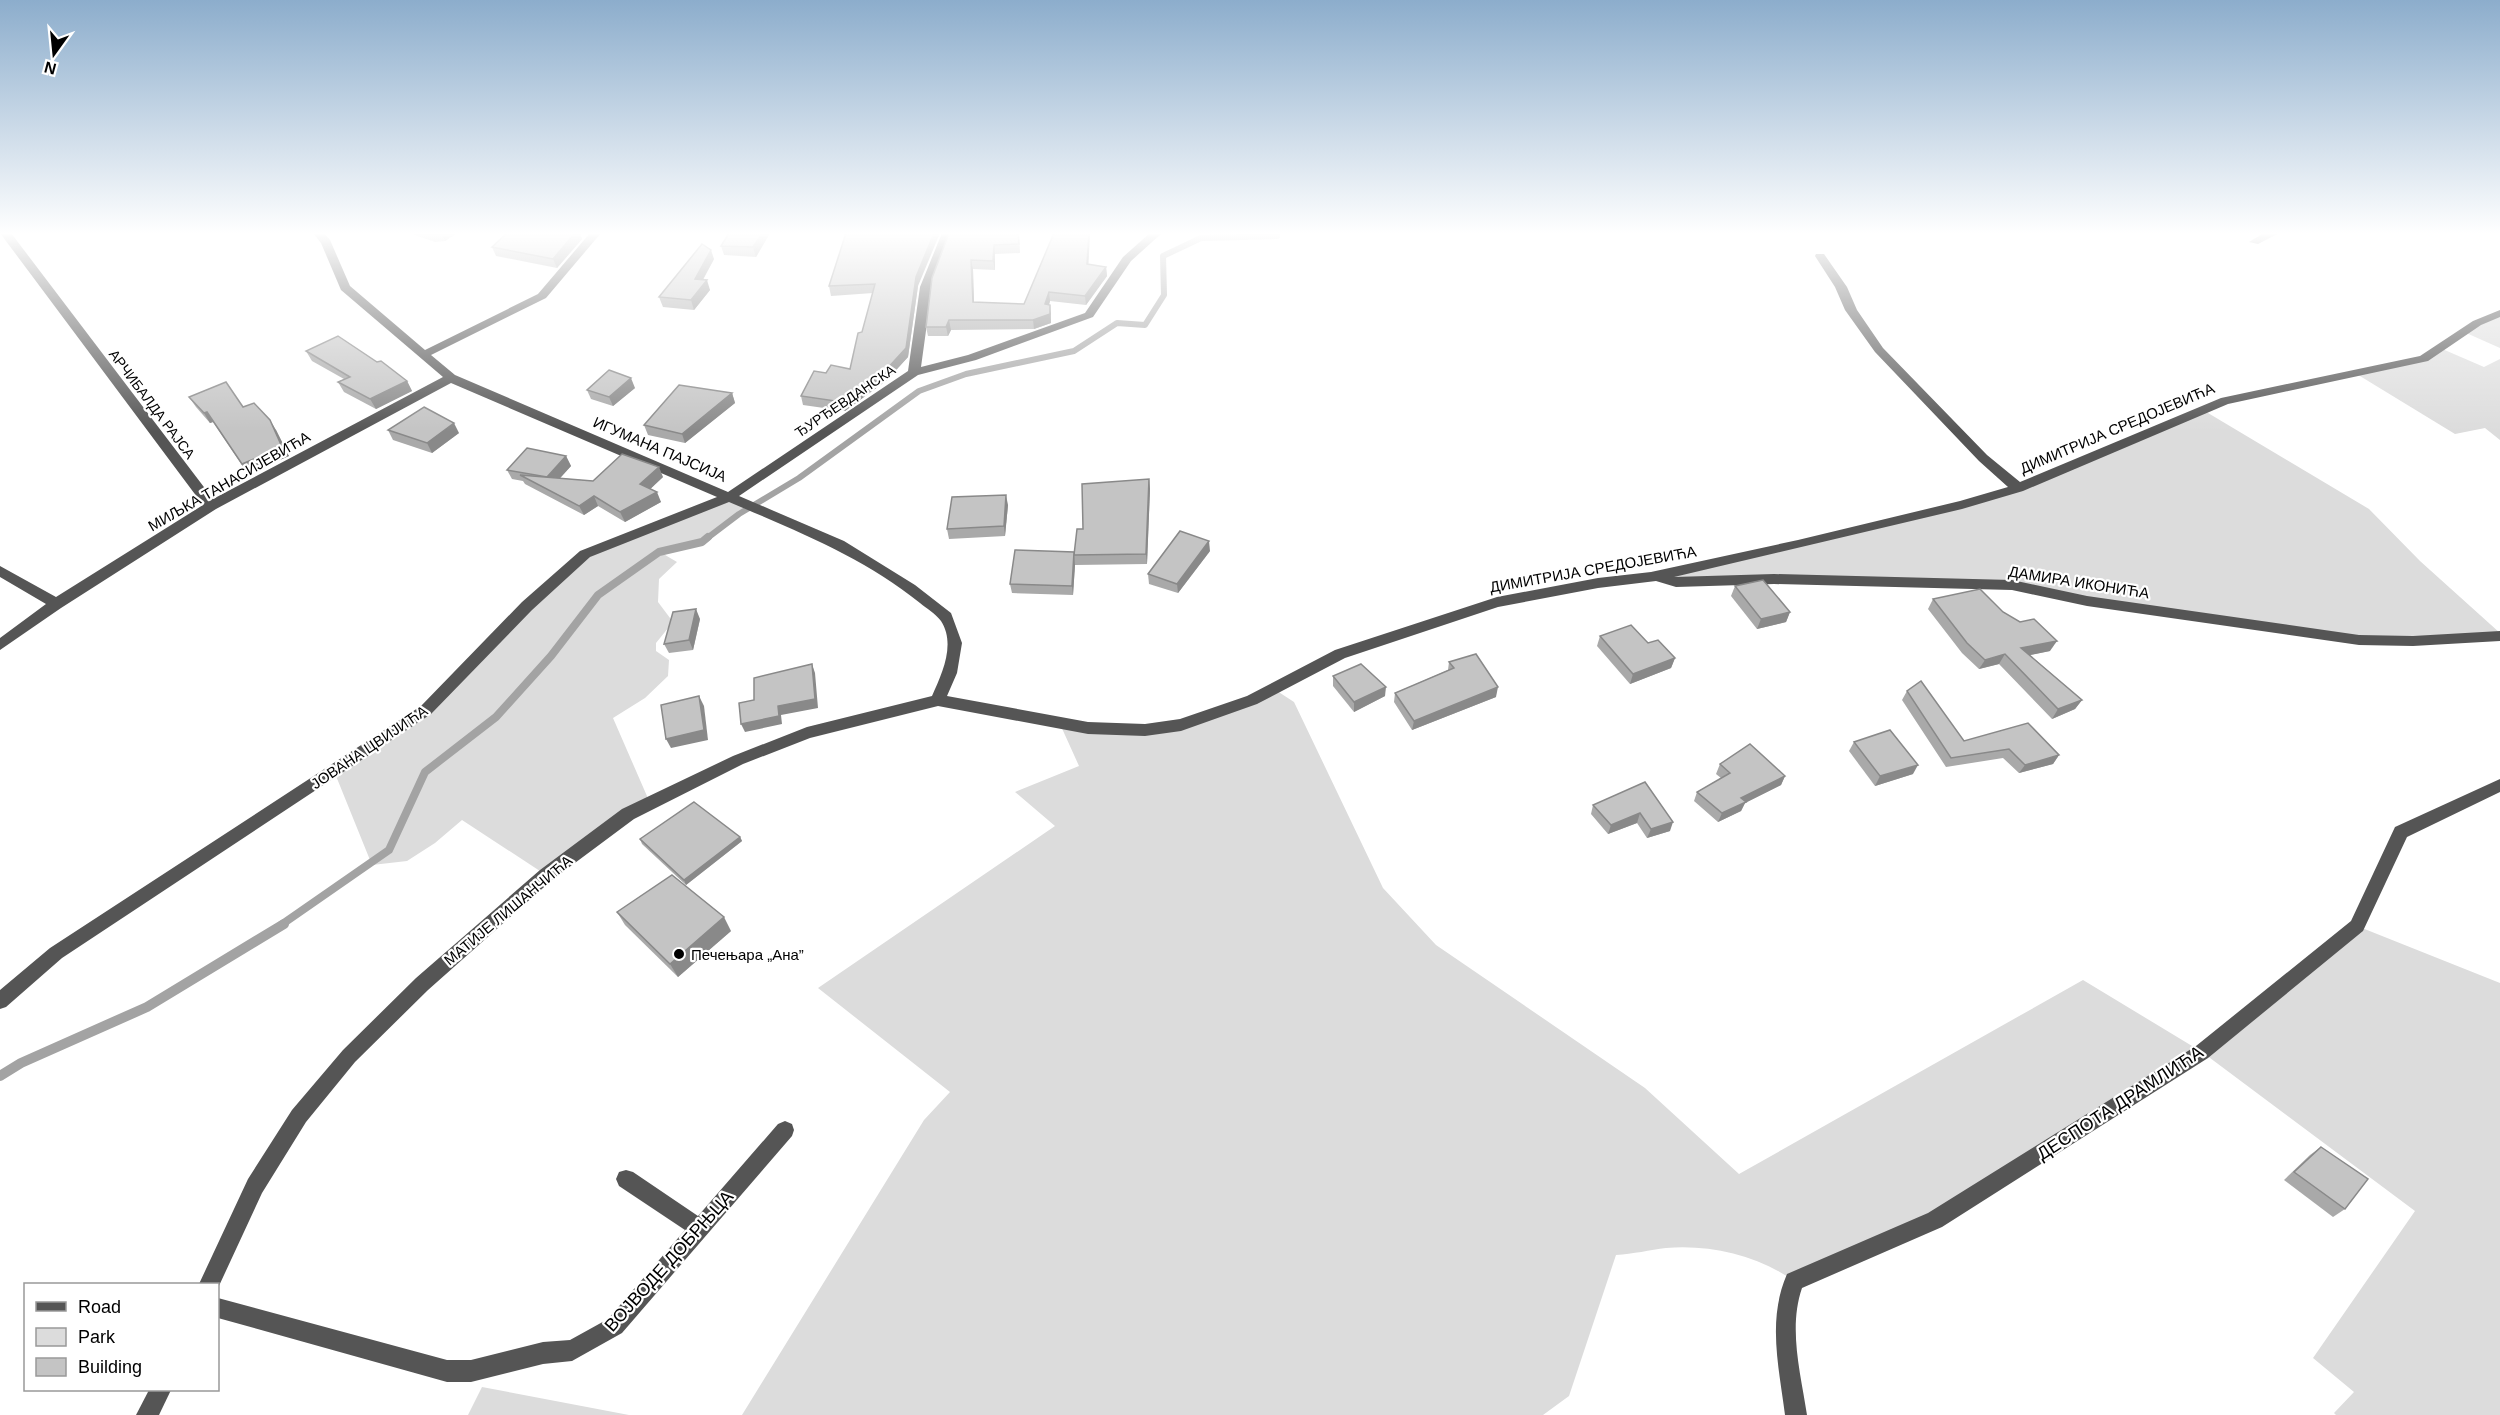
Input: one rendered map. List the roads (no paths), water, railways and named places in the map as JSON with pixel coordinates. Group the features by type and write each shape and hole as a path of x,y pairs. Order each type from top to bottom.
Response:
{"street":[{"name":"АРЧИБАЛДА РАЈСА","path":"55,299 211,507"},
{"name":"ИГУМАНА ПАЈСИЈА","path":"358,299 451,378 839,544 910,588 946,617 955,643 950,673 938,700"},
{"path":"425,354 536,299"},
{"path":"914,372 924,299"},
{"name":"ЂУРЂЕВДАНСКА","path":"731,496 914,372 972,358 1089,315 1100,299"},
{"name":"ДИМИТРИЈА СРЕДОЈЕВИЋА","path":"1846,299 1851,310 1879,350 1983,458 2018,488"},
{"name":"ДИМИТРИЈА СРЕДОЈЕВИЋА","path":"938,700 1088,728 1145,730 1181,725 1252,700 1340,654 1497,602 1598,583 1651,577 1809,543 1962,505 2018,488 2225,401 2424,359 2477,323 2500,314"},
{"name":"МИЉКА ТАНАСИЈЕВИЋА","path":"0,645 56,604 211,507 451,378"},
{"name":"ЈОВАНА ЦВИЈИЋА","path":"0,1001 56,953 426,710 527,606 585,554 731,496"},
{"path":"0,571 56,604"},
{"name":"ДАМИРА ИКОНИЋА","path":"1651,577 1676,582 1774,579 2012,585 2087,601 2347,638 2413,641 2500,636"},
{"name":"МАТИЈЕ ЛИШАНЧИЋА","path":"209,1283 255,1186 299,1116 320,1090 422,984 546,875 628,814 738,760 807,733 938,700"},
{"name":"ДЕСПОТА ДРАМЛИЋА","path":"1796,1415 1784,1316 1787,1297 1794,1281 1935,1220 2202,1052 2357,926 2401,832 2500,785"},
{"name":"ВОЈВОДЕ ДОБРЊЦА","path":"219,1308 447,1371 471,1371 543,1353 572,1350 594,1341 615,1326 785,1130"},
{"path":"626,1179 699,1227"},
{"path":"147,1415 159,1391"}],"waterway":[{"path":"706,539 739,514 799,478 919,391 966,374 1074,351 1117,323 1145,325 1161,299"},
{"path":"281,925 389,850 425,772 496,717 551,656 598,595 659,552 702,542 708,537"},
{"path":"0,1076 21,1063 147,1007 284,924"}],"place":[{"name":"Печењара „Ана”","path":"679,954"}]}
